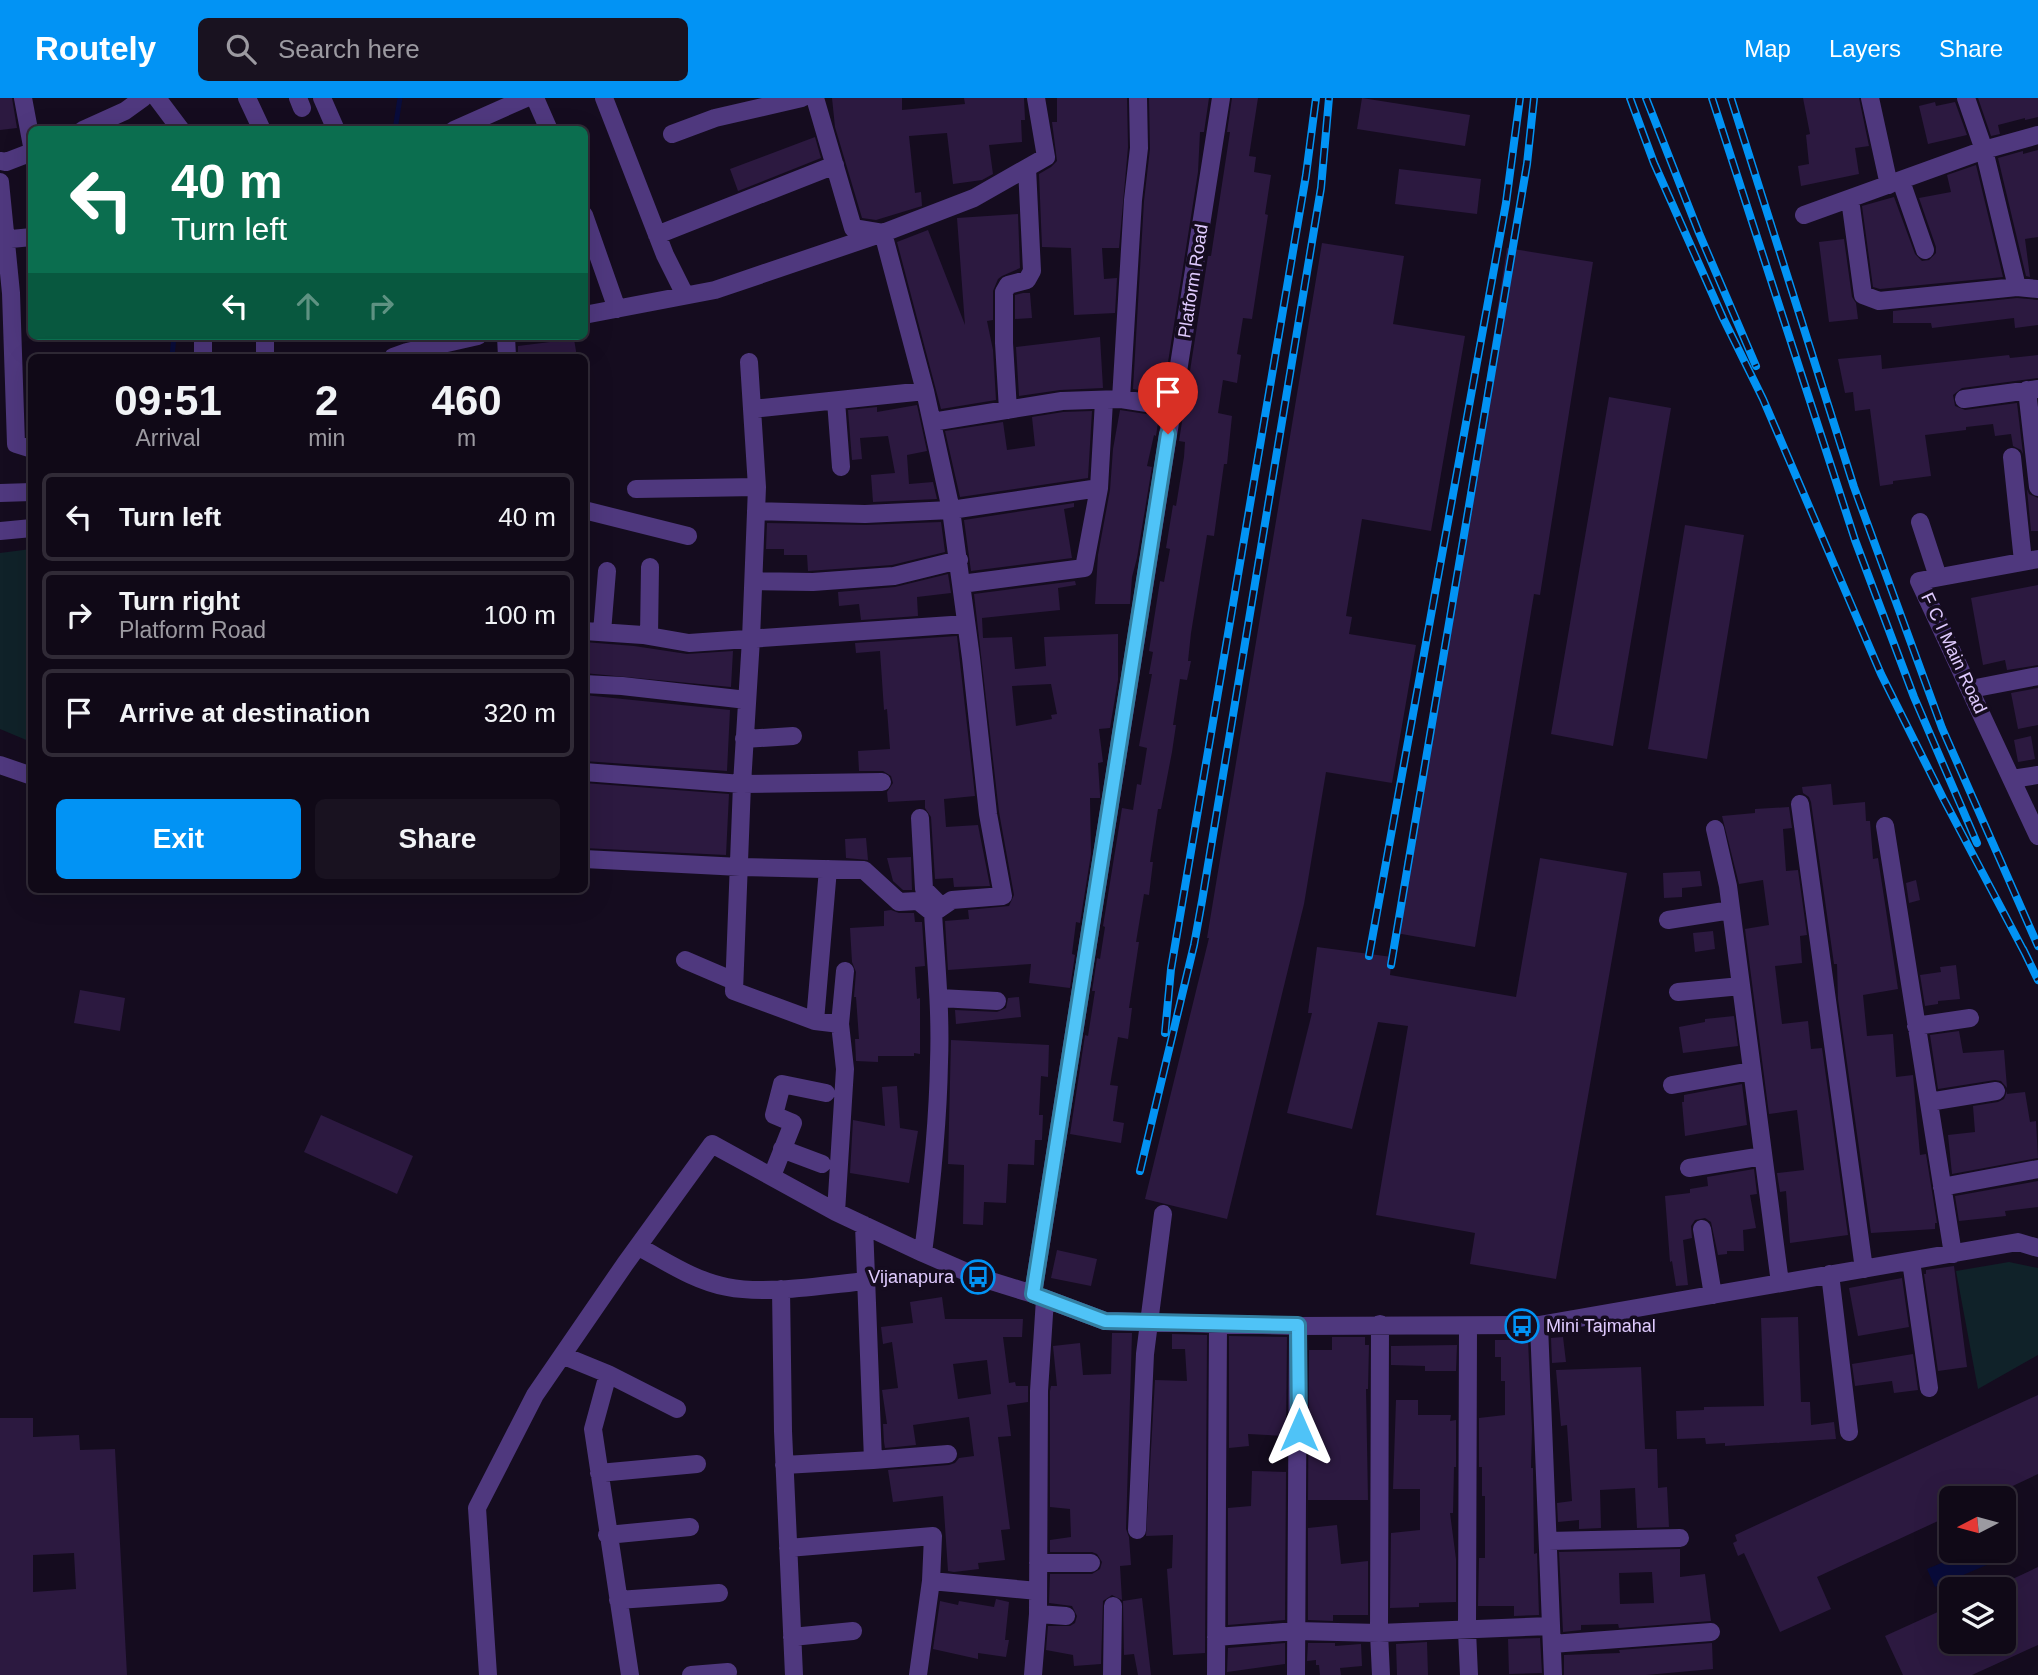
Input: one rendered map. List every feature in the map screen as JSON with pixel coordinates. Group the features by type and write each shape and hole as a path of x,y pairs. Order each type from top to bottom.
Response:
{"street":[{"path":"23,98 28,126"},
{"path":"92,126 125,111 143,98"},
{"path":"157,98 178,126"},
{"path":"247,98 260,126"},
{"path":"323,98 334,126"},
{"path":"463,126 526,98"},
{"path":"536,98 547,126"},
{"path":"604,98 657,235 685,295"},
{"path":"672,134 715,118 802,98"},
{"path":"814,98 853,228 883,233"},
{"path":"588,314 715,290 883,233 974,198 1046,157 1035,98"},
{"path":"961,584 1084,568 1113,400 1139,148 1138,98"},
{"name":"Platform Road","path":"1032,1675 1038,1614 1039,1296 1221,98"},
{"path":"1870,98 1896,183 1925,250"},
{"path":"1966,98 1984,150 2017,287"},
{"path":"1804,215 1984,150 2038,135"},
{"path":"0,161 6,162 28,154"},
{"path":"657,235 835,165"},
{"path":"1008,410 1004,292 1008,285 1027,280 1032,271 1027,168"},
{"path":"0,182 3,240 23,388 8,440 19,447 28,448"},
{"path":"1850,199 1863,295 1879,302 2017,287 2038,289"},
{"path":"588,226 617,309"},
{"path":"883,233 925,391 951,510 988,814 1003,896 952,900 937,910"},
{"path":"3,240 28,237"},
{"path":"401,348 452,340"},
{"path":"749,362 757,487 734,990 815,1021 840,1024"},
{"path":"1964,399 2032,390 2038,487"},
{"path":"752,409 925,391"},
{"path":"932,422 1062,401 1113,400 1173,407"},
{"path":"836,401 841,467"},
{"path":"2012,457 2031,560"},
{"path":"636,489 757,487"},
{"path":"756,511 865,514 951,510 1099,488"},
{"path":"0,493 28,492"},
{"path":"588,511 688,536"},
{"path":"1920,522 1938,577"},
{"path":"0,531 28,528"},
{"path":"754,581 813,582 894,576 959,560"},
{"name":"F C I Main Road","path":"2031,560 1919,581 2038,836"},
{"path":"649,636 650,567"},
{"path":"607,571 594,632 649,636 689,643 966,624"},
{"path":"1971,689 2038,676"},
{"path":"588,684 747,701"},
{"path":"744,739 793,736"},
{"path":"0,765 28,775"},
{"path":"588,772 742,784 882,782"},
{"path":"2012,779 2038,775"},
{"path":"1800,804 1864,1269"},
{"path":"920,818 924,888 937,910 940,1061 935,1157 923,1254"},
{"path":"1885,826 1953,1254"},
{"path":"1715,829 1731,910 1780,1283"},
{"path":"588,859 864,870 899,902 918,901 937,910"},
{"path":"815,1021 828,869"},
{"path":"1668,920 1731,910"},
{"path":"685,960 734,981"},
{"path":"836,1212 845,1069 840,1024 845,971"},
{"path":"1678,992 1741,985"},
{"path":"939,998 997,1001"},
{"path":"1916,1026 1970,1018"},
{"path":"1672,1085 1751,1071"},
{"path":"772,1176 793,1123 774,1115 782,1084 826,1093"},
{"path":"1929,1102 1996,1091"},
{"path":"488,1675 477,1508 535,1395 712,1144 836,1212 923,1254 978,1278 1039,1296 1105,1321 1298,1325 1539,1325 2018,1242 2038,1248"},
{"path":"782,1149 822,1164"},
{"path":"1689,1168 1763,1156"},
{"path":"1942,1187 2038,1169"},
{"path":"1137,1530 1142,1400 1163,1214"},
{"path":"864,1225 873,1460"},
{"path":"1702,1229 1713,1295"},
{"path":"639,1247 695,1277 727,1287 781,1289 866,1281"},
{"path":"1911,1261 1930,1388"},
{"path":"1830,1275 1849,1432"},
{"path":"781,1289 784,1465 794,1675"},
{"path":"1216,1675 1218,1324"},
{"path":"1380,1324 1381,1675"},
{"path":"1296,1675 1298,1325"},
{"path":"1539,1325 1553,1675"},
{"path":"1468,1326 1469,1675"},
{"path":"564,1356 608,1374 677,1409"},
{"path":"608,1374 593,1429 630,1675"},
{"path":"784,1465 948,1454"},
{"path":"599,1473 696,1464"},
{"path":"607,1535 690,1527"},
{"path":"788,1548 933,1536 931,1581 918,1675"},
{"path":"1548,1541 1680,1538"},
{"path":"1038,1563 1091,1563"},
{"path":"931,1581 1038,1591"},
{"path":"618,1600 719,1593"},
{"path":"1112,1675 1113,1606"},
{"path":"1038,1614 1066,1616"},
{"path":"1216,1637 1296,1631 1379,1633 1550,1626"},
{"path":"792,1637 853,1632"},
{"path":"1552,1644 1712,1632"},
{"path":"691,1675 728,1672"}],"shaded area":[{"path":"28,550 28,741 0,729 0,553"},
{"path":"2009,1262 2038,1268 2038,1355 1978,1389 1956,1271"},
{"path":"1941,1563 1991,1563 1958,1577 1939,1577 1939,1585 1935,1587 1927,1569"}],"building":[{"path":"0,98 12,98 17,128 0,130"},
{"path":"832,98 902,98 902,110 965,104 964,98 1024,98 1022,142 989,145 993,174 982,180 953,184 947,133 909,136 915,193 921,192 922,206 876,220 862,218 835,127"},
{"path":"1057,98 1127,98 1128,147 1119,248 1102,248 1104,279 1117,278 1115,313 1074,315 1071,248 1042,247 1039,174 1057,161 1052,122 1057,122"},
{"path":"1149,98 1209,98 1204,132 1200,132 1198,172 1163,394 1133,389 1144,201 1150,149"},
{"path":"1232,98 1258,98 1249,156 1256,157 1254,172 1271,175 1265,214 1268,215 1252,319 1243,318 1237,354 1241,355 1237,383 1223,380 1218,413 1232,416 1227,464 1224,464 1214,536 1207,535 1191,633 1188,661 1191,661 1187,680 1180,679 1172,752 1161,809 1158,809 1150,862 1153,862 1149,895 1144,894 1136,942 1139,942 1129,1008 1132,1008 1128,1039 1118,1037 1110,1085 1118,1086 1113,1121 1124,1123 1121,1143 1070,1134 1085,1035 1088,1036 1095,991 1092,991 1097,958 1100,959 1122,808 1133,810 1137,784 1141,785 1147,748 1139,746 1152,674 1149,674 1153,652 1149,651 1160,581 1164,582 1170,549 1166,548 1184,457 1185,442 1179,441 1208,256 1211,256 1230,132 1227,132"},
{"path":"1362,98 1470,115 1465,146 1357,129"},
{"path":"1803,98 1859,98 1869,146 1855,148 1859,174 1801,186 1798,166 1809,164 1806,135 1810,134"},
{"path":"1978,98 2038,98 2038,117 1998,125 2000,134 1991,136"},
{"path":"1935,102 1936,106 1955,102 1967,135 1928,144 1919,106"},
{"path":"815,137 821,158 738,191 730,169"},
{"path":"2038,150 2038,237 2025,239 2030,277 2026,276 1998,158"},
{"path":"1976,165 2003,277 1880,289 1873,287 1862,206 1894,197 1915,254 1922,261 1929,260 1936,253 1936,247 1919,198 1951,192 1947,175"},
{"path":"1399,169 1481,179 1477,214 1395,204"},
{"path":"1018,214 1020,268 998,279 993,291 993,320 987,321 993,350 996,400 941,409 897,242 928,230 965,325 957,218"},
{"path":"1844,239 1852,297 1856,303 1858,319 1829,322 1819,242"},
{"path":"1322,243 1404,256 1393,324 1465,336 1431,531 1362,519 1346,616 1352,617 1349,634 1416,645 1392,783 1326,772 1304,904 1227,1219 1145,1199 1209,938"},
{"path":"1507,248 1593,262 1540,595 1534,594 1475,947 1396,933"},
{"path":"1030,293 1032,318 1015,319 1015,295"},
{"path":"2017,298 2038,300 2038,325 2015,328 2014,318 1932,328 1931,323 1893,323 1893,311"},
{"path":"1100,337 1103,388 1019,396 1016,347"},
{"path":"574,340 576,354 518,354 518,346"},
{"path":"1881,355 1882,369 2009,355 2010,358 2038,355 2038,378 1962,388 1953,395 1955,406 1965,410 2017,403 2023,454 2013,446 2011,434 1995,436 1993,424 1925,435 1931,476 1893,481 1893,484 1880,486 1870,409 1855,411 1853,392 1845,393 1838,359"},
{"path":"1609,397 1671,408 1613,746 1551,734"},
{"path":"917,405 927,451 907,455 909,484 933,482 937,499 873,502 871,475 895,473 888,436 860,438 862,459 852,460 848,410 877,407 877,412"},
{"path":"1120,410 1159,416 1147,466 1152,467 1132,577 1130,604 1095,604 1098,555 1110,490 1113,449"},
{"path":"1092,411 1088,478 960,497 945,431 1003,422 1007,450 1035,446 1032,417"},
{"path":"2027,489 2029,494 2038,498 2038,531 2031,531"},
{"path":"1074,503 1074,507 1064,509 1072,558 971,571 964,520"},
{"path":"941,522 945,552 892,565 808,571 807,555 784,555 784,549 766,549 767,523 866,525"},
{"path":"1685,525 1744,535 1707,759 1648,749"},
{"path":"948,574 951,593 917,597 918,616 861,620 859,604 839,606 838,592 895,587"},
{"path":"1075,581 1076,585 1058,588 1060,610 982,618 983,638 1012,637 1015,669 1046,666 1044,637 1118,634 1118,680 1110,728 1099,729 1103,762 1098,763 1100,798 1090,798 1091,854 1080,923 1076,922 1070,988 1029,983 1031,964 948,970 945,921 969,919 968,910 1009,906 1014,895 999,812 974,594","holes":["1051,684 1057,714 1051,715 1052,719 1016,726 1012,686"]},
{"path":"2038,585 2038,665 2007,670 2005,660 1983,665 1971,598"},
{"path":"957,636 975,796 944,799 946,827 978,825 990,886 954,887 953,878 935,879 931,817 925,808 925,800 888,802 887,792 893,783 891,776 883,771 859,771 858,751 890,749 880,651 856,653 855,643"},
{"path":"588,642 687,654 733,651 731,687 588,673"},
{"path":"2038,688 2038,725 2018,729 2011,693"},
{"path":"588,695 730,710 727,771 588,761"},
{"path":"2031,736 2035,759 2018,762 2014,740"},
{"path":"588,783 729,794 726,855 588,848"},
{"path":"1831,784 1833,805 1865,802 1866,821 1870,821 1873,859 1878,858 1898,989 1863,995 1867,1036 1893,1034 1896,1077 1913,1075 1920,1155 1926,1154 1937,1223 1935,1229 1871,1233 1838,999 1837,964 1834,964 1811,802 1803,793 1802,787"},
{"path":"1789,807 1792,828 1783,829 1786,871 1798,870 1807,935 1800,936 1802,963 1775,966 1782,1024 1808,1021 1811,1049 1822,1048 1848,1235 1790,1243 1786,1191 1780,1192 1777,1173 1804,1170 1797,1110 1769,1114 1745,929 1769,925 1763,880 1739,884 1722,816 1755,813 1755,809"},
{"path":"866,838 868,860 846,858 845,839"},
{"path":"911,857 912,890 903,890 893,881 887,858"},
{"path":"1540,858 1627,873 1556,1279 1470,1264 1475,1233 1376,1215 1408,1026 1378,1022 1352,1129 1287,1113 1312,1013 1308,1013 1317,947 1392,957 1390,975 1516,997"},
{"path":"1700,871 1702,886 1682,888 1682,897 1664,898 1663,873"},
{"path":"1916,880 1920,900 1909,903 1906,883"},
{"path":"884,911 914,913 915,922 922,922 925,966 915,967 917,999 920,998 920,1054 878,1056 878,1062 856,1061 855,1039 859,1039 854,997 856,972 852,962 850,928 884,926"},
{"path":"1713,931 1715,949 1695,952 1693,933"},
{"path":"1956,965 1960,999 1938,1001 1938,1004 1925,1006 1920,975 1941,972 1940,967"},
{"path":"80,990 125,998 120,1031 74,1023"},
{"path":"1019,997 1021,1017 956,1024 955,1010 997,1012 1006,1008 1008,998"},
{"path":"1734,1016 1738,1046 1683,1053 1679,1027 1705,1022 1705,1019"},
{"path":"1959,1031 1963,1053 2004,1050 2007,1088 2001,1081 1995,1080 1938,1089 1930,1035"},
{"path":"951,1040 1049,1045 1048,1077 1041,1076 1039,1115 1043,1115 1042,1140 1035,1140 1034,1165 1008,1164 1006,1203 984,1202 983,1225 963,1224 964,1165 948,1164"},
{"path":"1742,1084 1747,1125 1685,1136 1682,1102 1684,1095"},
{"path":"897,1086 900,1128 918,1131 909,1183 850,1173 853,1120 885,1126 882,1087"},
{"path":"2007,1091 2007,1094 2025,1092 2030,1122 2036,1121 2038,1158 1952,1174 1948,1135 1975,1132 1973,1106 1998,1102 2004,1099"},
{"path":"321,1115 413,1156 397,1194 304,1152"},
{"path":"1754,1169 1757,1194 1750,1195 1756,1228 1743,1230 1744,1251 1727,1251 1727,1254 1718,1255 1711,1222 1705,1218 1695,1220 1691,1226 1692,1238 1683,1240 1688,1285 1676,1286 1672,1261 1670,1262 1665,1196 1690,1193 1690,1189 1708,1186 1707,1177"},
{"path":"2038,1181 2038,1207 2005,1211 2006,1216 1959,1221 1955,1196"},
{"path":"1057,1250 1097,1259 1091,1286 1051,1278"},
{"path":"1954,1266 1967,1367 1938,1371 1924,1274 1926,1270"},
{"path":"1902,1278 1909,1327 1858,1336 1849,1288"},
{"path":"942,1297 945,1319 1023,1319 1022,1337 1003,1337 1009,1383 1028,1386 1028,1402 1007,1405 1011,1436 998,1437 1010,1529 1001,1530 1005,1560 978,1563 979,1569 948,1571 943,1496 893,1502 888,1470 949,1465 959,1458 974,1456 969,1417 913,1425 916,1445 885,1448 883,1424 887,1424 882,1390 898,1388 892,1342 883,1344 881,1327 913,1323 910,1302","holes":["987,1360 991,1394 958,1399 953,1364"]},
{"path":"1798,1317 1801,1402 1810,1402 1811,1425 1834,1422 1836,1439 1725,1446 1725,1443 1706,1444 1705,1438 1677,1439 1676,1411 1704,1410 1704,1407 1764,1406 1761,1318"},
{"path":"1112,1333 1132,1333 1126,1529 1131,1565 1120,1566 1122,1600 1112,1595 1103,1601 1101,1664 1074,1666 1073,1655 1046,1650 1048,1626 1070,1626 1075,1623 1077,1616 1072,1606 1049,1603 1050,1574 1092,1574 1100,1569 1102,1562 1097,1554 1092,1552 1050,1552 1050,1540 1071,1537 1070,1509 1050,1507 1050,1391 1051,1386 1057,1386 1053,1346 1080,1343 1083,1375 1111,1374"},
{"path":"1172,1334 1207,1335 1205,1653 1173,1655 1167,1569 1172,1568 1173,1535 1146,1536 1155,1380 1187,1381 1185,1349 1172,1349"},
{"path":"1229,1336 1287,1337 1286,1436 1248,1434 1249,1446 1229,1448"},
{"path":"1332,1337 1365,1337 1365,1345 1369,1345 1366,1389 1368,1500 1308,1500 1309,1350 1332,1350"},
{"path":"1563,1337 1566,1362 1552,1363 1551,1338"},
{"path":"1495,1340 1528,1340 1534,1554 1537,1553 1539,1615 1514,1616 1514,1606 1478,1606 1479,1558 1485,1558 1485,1496 1482,1496 1482,1467 1479,1467 1479,1418 1505,1415 1505,1381 1501,1381 1501,1357 1495,1357"},
{"path":"1457,1345 1456,1371 1425,1371 1425,1366 1391,1365 1391,1346"},
{"path":"1913,1354 1918,1390 1894,1393 1892,1381 1855,1386 1852,1364"},
{"path":"1641,1367 1645,1449 1657,1449 1658,1488 1667,1487 1669,1527 1637,1528 1635,1488 1600,1490 1601,1528 1579,1529 1579,1520 1558,1522 1557,1503 1572,1501 1567,1425 1561,1426 1556,1370"},
{"path":"2038,1395 2038,1474 2012,1486 1939,1486 1939,1521 1817,1577 1831,1609 1780,1632 1744,1553 1738,1556 1733,1543 1737,1541 1735,1535"},
{"path":"1396,1400 1418,1400 1418,1415 1451,1415 1450,1421 1456,1420 1456,1467 1453,1513 1450,1513 1456,1559 1456,1602 1419,1603 1419,1607 1390,1608 1391,1533 1420,1530 1420,1489 1393,1489"},
{"path":"0,1418 33,1418 33,1437 79,1435 80,1450 115,1449 127,1675 0,1675","holes":["74,1553 76,1589 33,1592 33,1555"]},
{"path":"1252,1471 1286,1472 1285,1620 1228,1625 1228,1508 1251,1506"},
{"path":"1337,1525 1341,1564 1368,1561 1368,1615 1333,1615 1333,1621 1308,1620 1308,1528"},
{"path":"1680,1549 1680,1577 1705,1574 1711,1621 1619,1628 1618,1624 1581,1625 1581,1630 1563,1632 1559,1552","holes":["1652,1572 1654,1603 1620,1604 1619,1573"]},
{"path":"2038,1567 2038,1645 1972,1675 1903,1675 1885,1636 1939,1611 1939,1654 2016,1654 2016,1577"},
{"path":"1142,1598 1151,1675 1138,1675 1134,1654 1124,1655 1123,1601"},
{"path":"996,1599 1009,1602 1006,1657 978,1653 978,1659 933,1649 940,1601 994,1607"},
{"path":"1540,1638 1542,1673 1509,1674 1508,1639"},
{"path":"1427,1642 1428,1675 1397,1675 1396,1644"},
{"path":"1285,1643 1285,1664 1227,1672 1228,1648"},
{"path":"1308,1643 1335,1643 1335,1646 1361,1644 1362,1666 1340,1668 1341,1675 1320,1675 1316,1660 1307,1661"},
{"path":"1712,1643 1713,1669 1646,1675 1564,1675 1564,1655 1620,1653 1619,1650"}],"waterway":[{"path":"396,126 400,98"},
{"path":"172,354 174,340"}],"railway":[{"path":"1165,1033 1171,969 1306,175 1316,98"},
{"path":"1140,1171 1202,901 1321,188 1329,98"},
{"path":"1369,956 1506,203 1520,98"},
{"path":"1391,965 1527,164 1534,98"},
{"path":"1630,98 1654,163 1723,318 1763,399 1881,674 2027,957"},
{"path":"1646,98 1699,233 1756,366"},
{"path":"1712,98 1855,540 1914,697 1977,843"},
{"path":"1731,98 1854,487 1942,728 2038,946"},
{"path":"2023,949 2038,980"}],"place":[{"name":"Vijanapura","path":"978,1277"},
{"name":"Mini Tajmahal","path":"1522,1326"}],"route":[{"path":"1168,434 1033,1294 1105,1321 1298,1325 1299,1430"}]}
